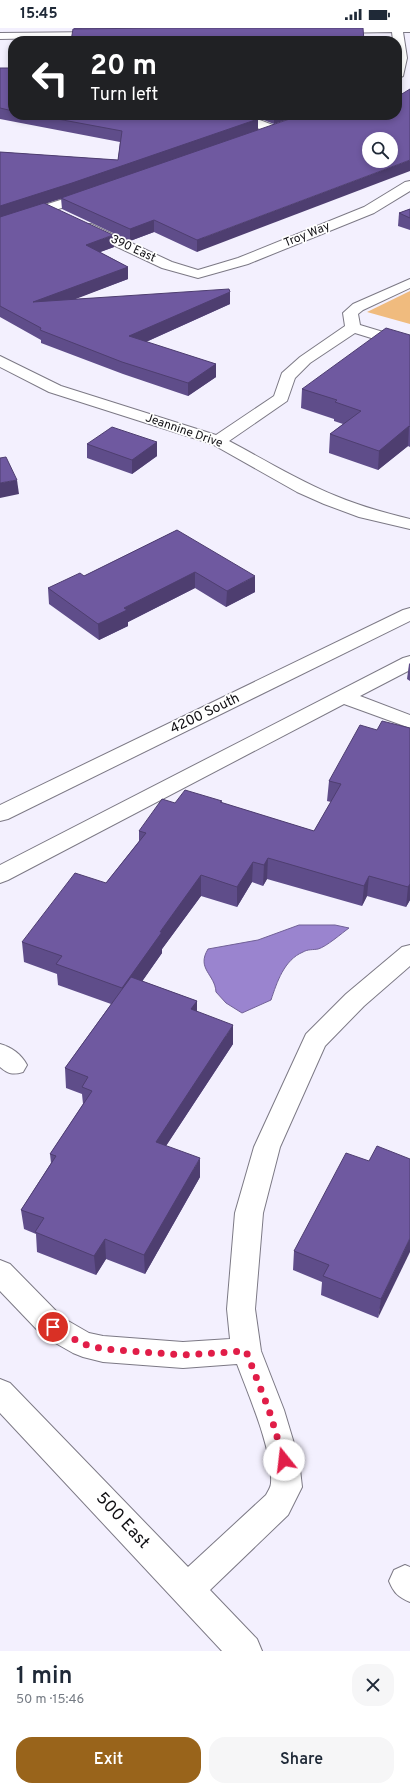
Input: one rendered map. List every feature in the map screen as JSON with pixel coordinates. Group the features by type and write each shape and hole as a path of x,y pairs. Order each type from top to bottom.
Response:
{"street":[{"path":"397,29 398,36"},
{"path":"323,31 410,29"},
{"path":"83,36 115,35"},
{"path":"249,120 274,130"},
{"path":"259,135 288,125"},
{"name":"Troy Way","path":"198,274 243,261 369,210 410,185"},
{"path":"0,223 100,191"},
{"path":"47,209 62,216"},
{"name":"390 East","path":"76,222 167,265 198,274"},
{"path":"353,328 350,313 358,307 410,283"},
{"path":"353,328 410,345"},
{"path":"218,441 281,398 288,376 305,360 353,328"},
{"name":"Jeannine Drive","path":"0,361 55,389 218,441 303,488 330,500 365,513 410,524"},
{"name":"4200 South","path":"0,814 410,614"},
{"path":"0,875 410,662"},
{"path":"343,697 410,722"},
{"path":"187,1590 277,1506 287,1487 284,1460 269,1410 246,1351 241,1309 249,1213 267,1147 315,1041 355,1000 410,952"},
{"path":"0,1272 53,1327 83,1344 103,1349 184,1355 246,1351"},
{"name":"500 East","path":"0,1392 245,1651"}],"shaded area":[{"path":"410,291 410,324 367,312"},
{"path":"299,925 335,925 349,928 325,946 318,949 305,951 291,960 282,972 271,1000 242,1013 226,1003 216,992 213,980 205,967 205,956 208,949 258,940"}],"building":[{"path":"363,28 364,36 72,36 73,29"},
{"path":"0,68 8,68 8,110 0,108"},
{"path":"410,89 410,160 398,165 398,132 362,132 362,168 389,168 197,240 154,220 130,229 61,198 287,120 402,120 402,94"},
{"path":"63,120 255,120 72,183 0,206 0,152 118,160 122,131"},
{"path":"44,203 113,235 86,245 128,267 33,302 229,289 230,292 129,336 216,364 188,383 122,362 40,330 41,328 0,306 0,217"},
{"path":"410,209 410,218 399,213"},
{"path":"386,328 410,335 410,427 409,426 379,451 330,434 361,411 335,402 337,400 302,389"},
{"path":"112,427 157,442 132,460 87,444"},
{"path":"6,457 17,480 0,483 0,458"},
{"path":"177,530 255,576 227,591 195,572 124,608 127,610 98,624 48,588 80,573 84,576"},
{"path":"382,721 410,728 410,884 408,887 369,876 364,886 268,858 264,865 253,862 237,887 201,875 122,988 56,964 62,956 22,942 75,873 106,883 146,833 139,831 162,799 175,803 185,790 314,831 341,784 329,781 360,725 377,730"},
{"path":"131,977 197,1001 191,1009 233,1025 156,1142 200,1158 144,1255 105,1239 94,1256 35,1232 44,1218 21,1210 56,1156 50,1154 92,1091 82,1087 88,1077 65,1068"},
{"path":"377,1146 410,1159 410,1238 381,1299 323,1276 329,1265 294,1251 346,1153 369,1161"}],"route":[{"path":"53,1327 83,1344 103,1349 184,1355 246,1351 269,1410 284,1460"}]}
